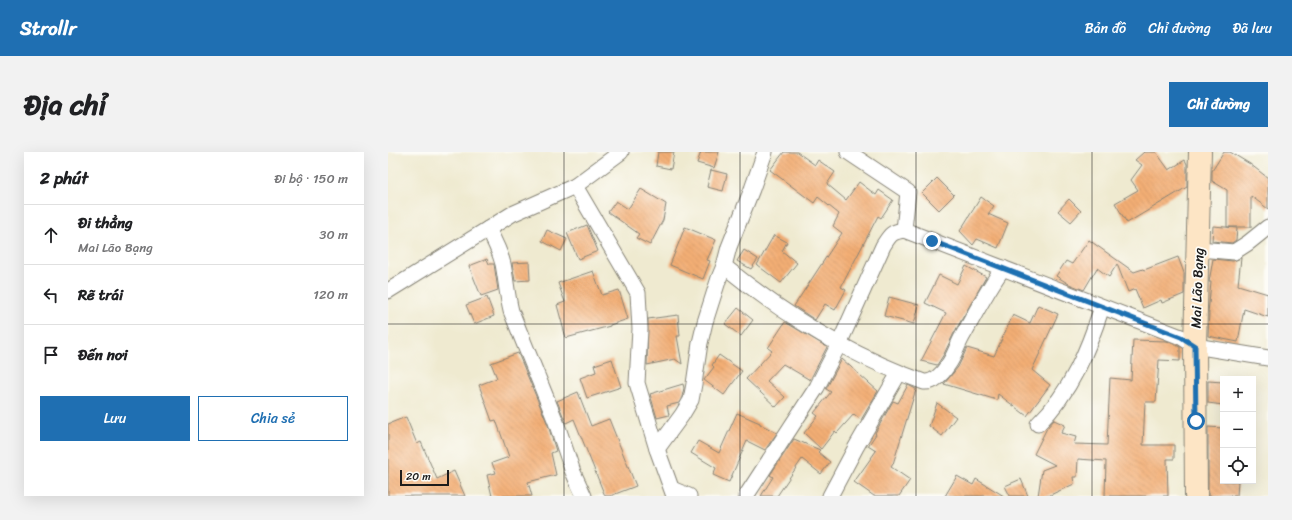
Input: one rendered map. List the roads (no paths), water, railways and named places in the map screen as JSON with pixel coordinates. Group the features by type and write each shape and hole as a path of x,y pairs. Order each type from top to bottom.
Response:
{"street":[{"path":"388,291 512,214 575,186 621,152"},
{"path":"657,449 691,400 700,343 705,322 729,247 765,152"},
{"path":"848,152 908,192 904,230"},
{"name":"Mai Lão Bạng","path":"1196,496 1195,346 1200,152"},
{"path":"575,186 638,293 640,329 638,384 657,449 673,493 689,496"},
{"path":"1198,249 1234,252 1248,244 1268,227"},
{"path":"488,229 494,239 503,263 507,296 511,310 556,422 573,472 584,496"},
{"path":"746,496 817,387 839,344 883,246 890,234 896,231 904,230 1003,268 1181,337 1195,346 1268,358"},
{"path":"724,266 739,279 796,319 839,344 899,373 928,382 934,380 949,364 987,292 1003,268"},
{"path":"1038,424 1052,409 1077,372 1090,343 1102,307"},
{"path":"830,496 856,447 899,373"}]}
